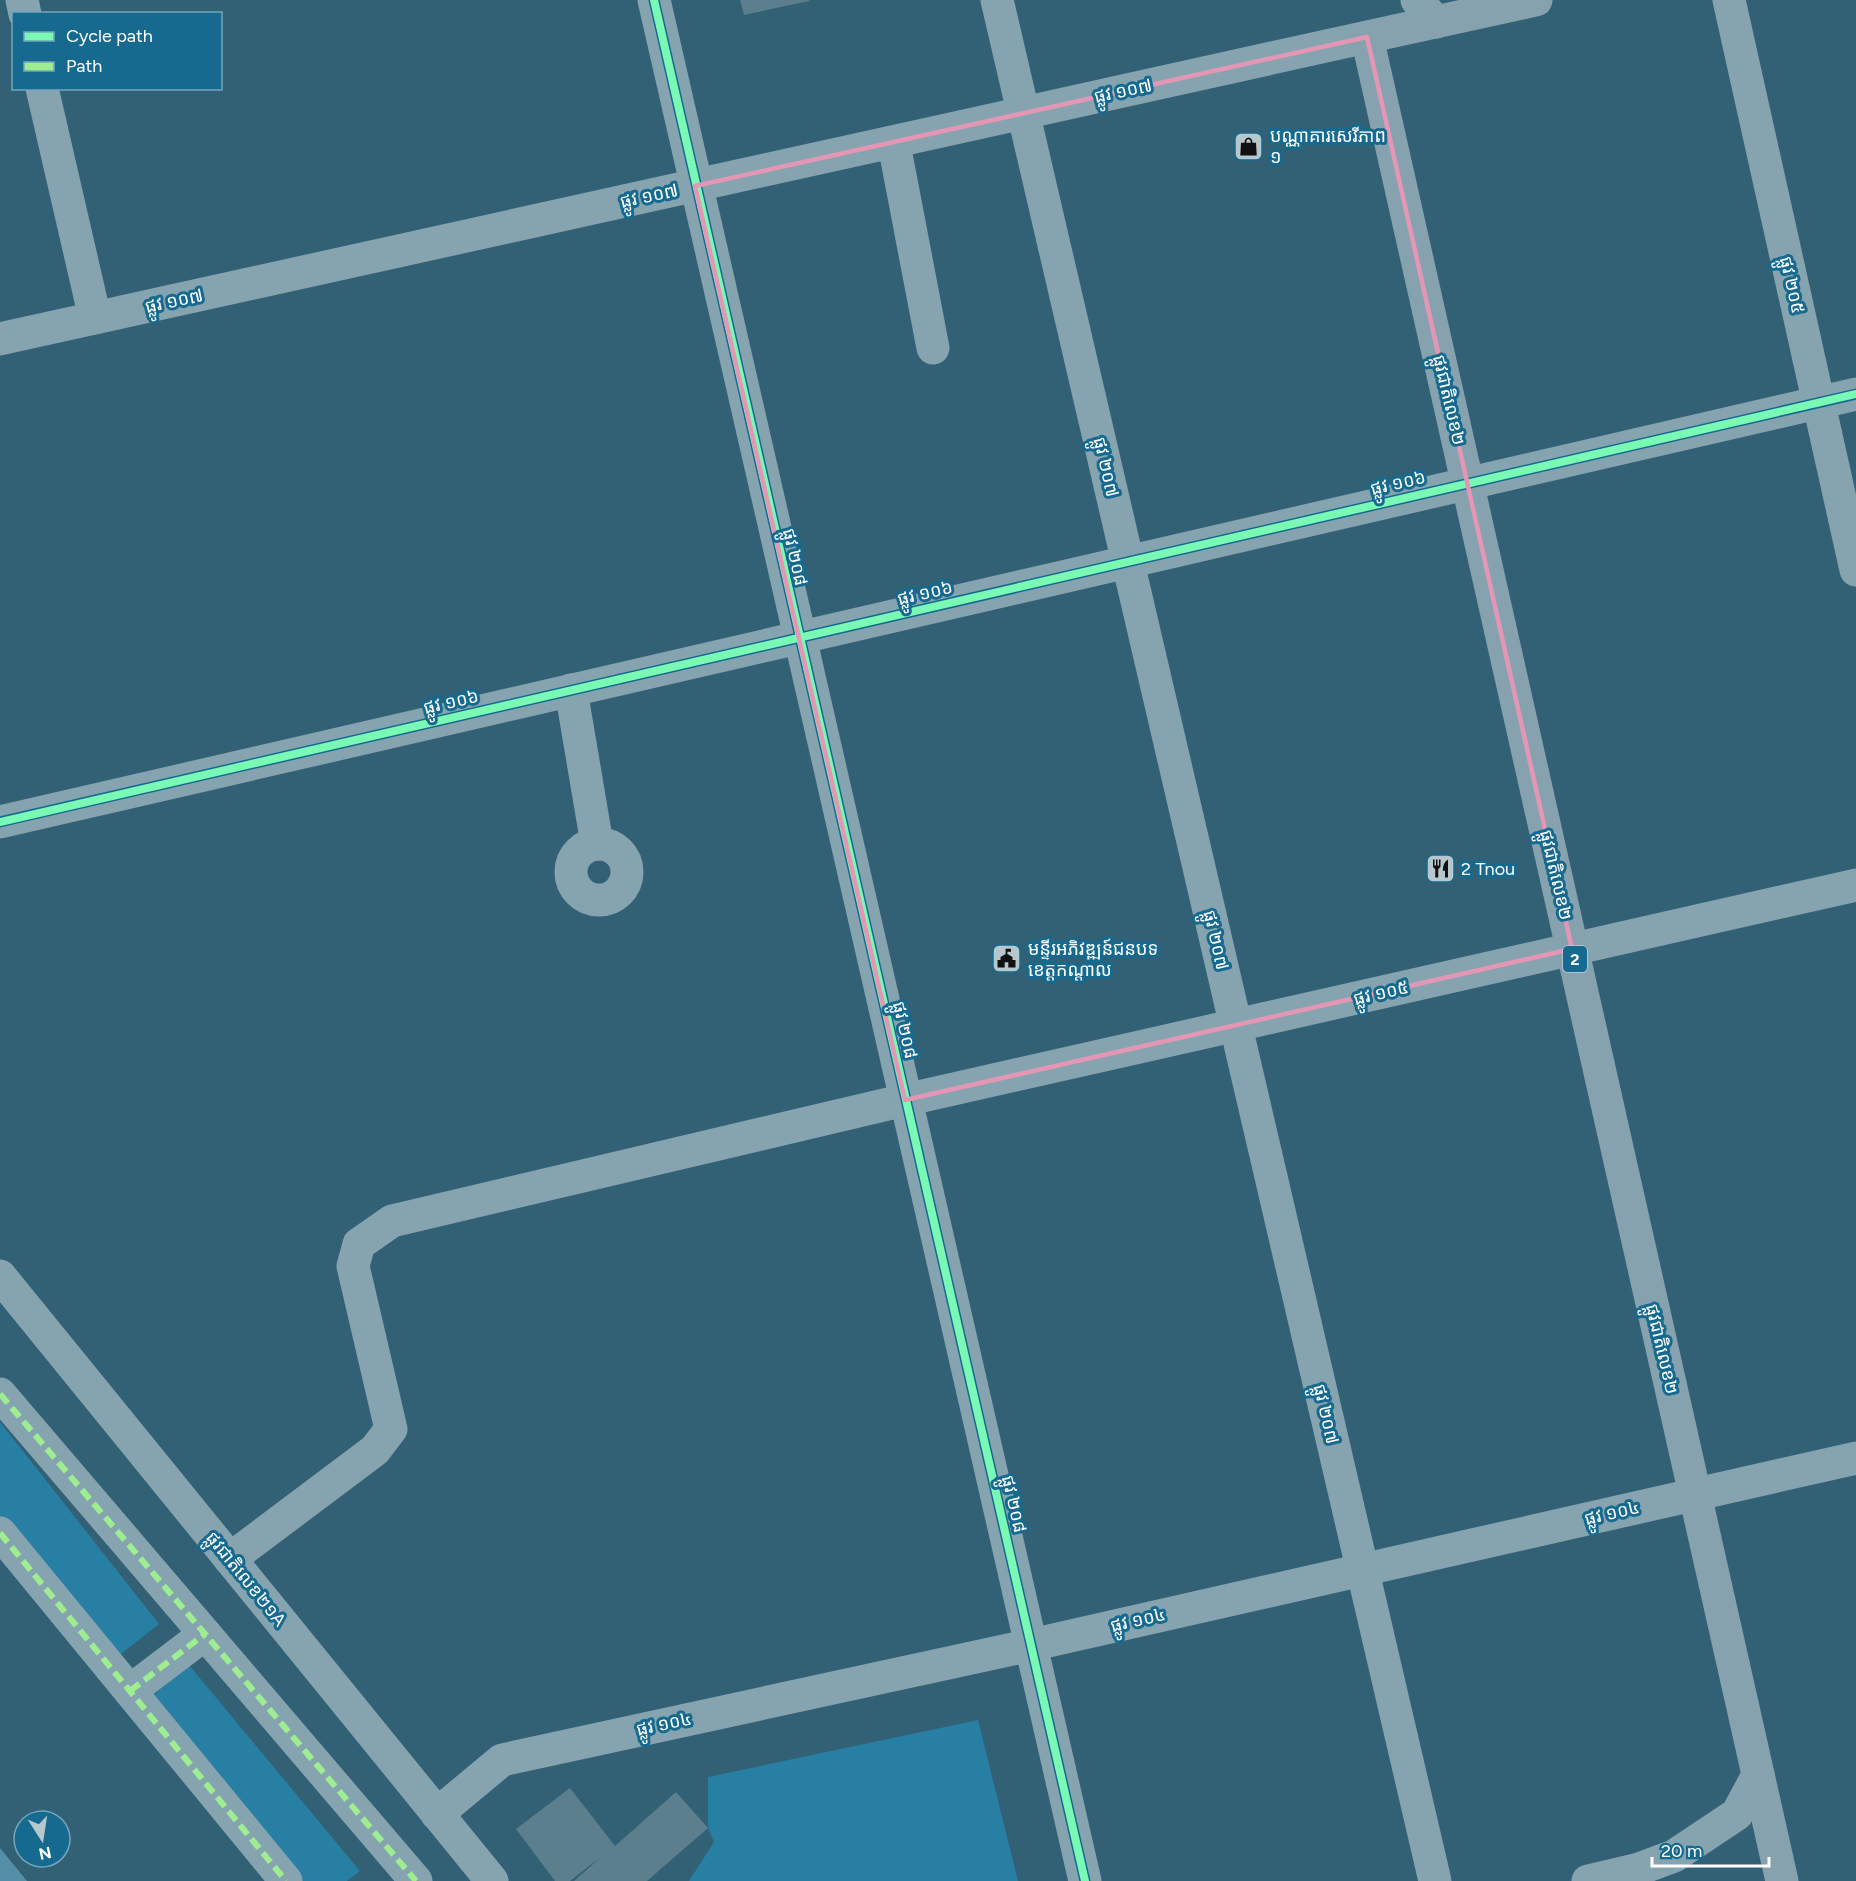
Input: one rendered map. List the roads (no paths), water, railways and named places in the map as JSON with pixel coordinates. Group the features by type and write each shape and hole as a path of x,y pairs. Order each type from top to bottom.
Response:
{"main road":[{"path":"1367,37 1426,11 1536,0"},
{"name":"ផ្លូវជាតិលេខ២","path":"1367,37 1782,1881"}],"street":[{"name":"ផ្លូវ ២០៨","path":"654,0 1085,1881"},
{"name":"ផ្លូវ ២០៧","path":"997,0 1435,1881"},
{"name":"ផ្លូវ ២០៥","path":"1729,0 1856,570"},
{"name":"ផ្លូវ ១០៧","path":"0,339 894,144 1367,37"},
{"path":"42,90 95,318"},
{"path":"894,144 933,348"},
{"name":"ផ្លូវ ១០៦","path":"0,822 1856,394"},
{"path":"571,690 597,844"},
{"name":"ផ្លូវ ១០៥","path":"230,1559 375,1450 391,1430 353,1266 359,1244 392,1221 905,1100 1856,885"},
{"name":"ផ្លូវជាតិលេខ២១A","path":"0,1276 492,1881"},
{"path":"0,1394 413,1880"},
{"name":"ផ្លូវ ១០៤","path":"437,1814 502,1760 1031,1645 1856,1458"},
{"path":"0,1533 286,1881"},
{"path":"130,1690 205,1634"},
{"path":"1588,1881 1639,1869 1674,1856 1737,1814 1758,1775"}],"place":[{"name":"បណ្ណាគារសេរីភាព ១","path":"1249,146"},
{"name":"2 Tnou","path":"1440,869"},
{"name":"មន្ទីរអភិវឌ្ឍន៍ជនបទ ខេត្តកណ្តាល","path":"1007,959"}]}
